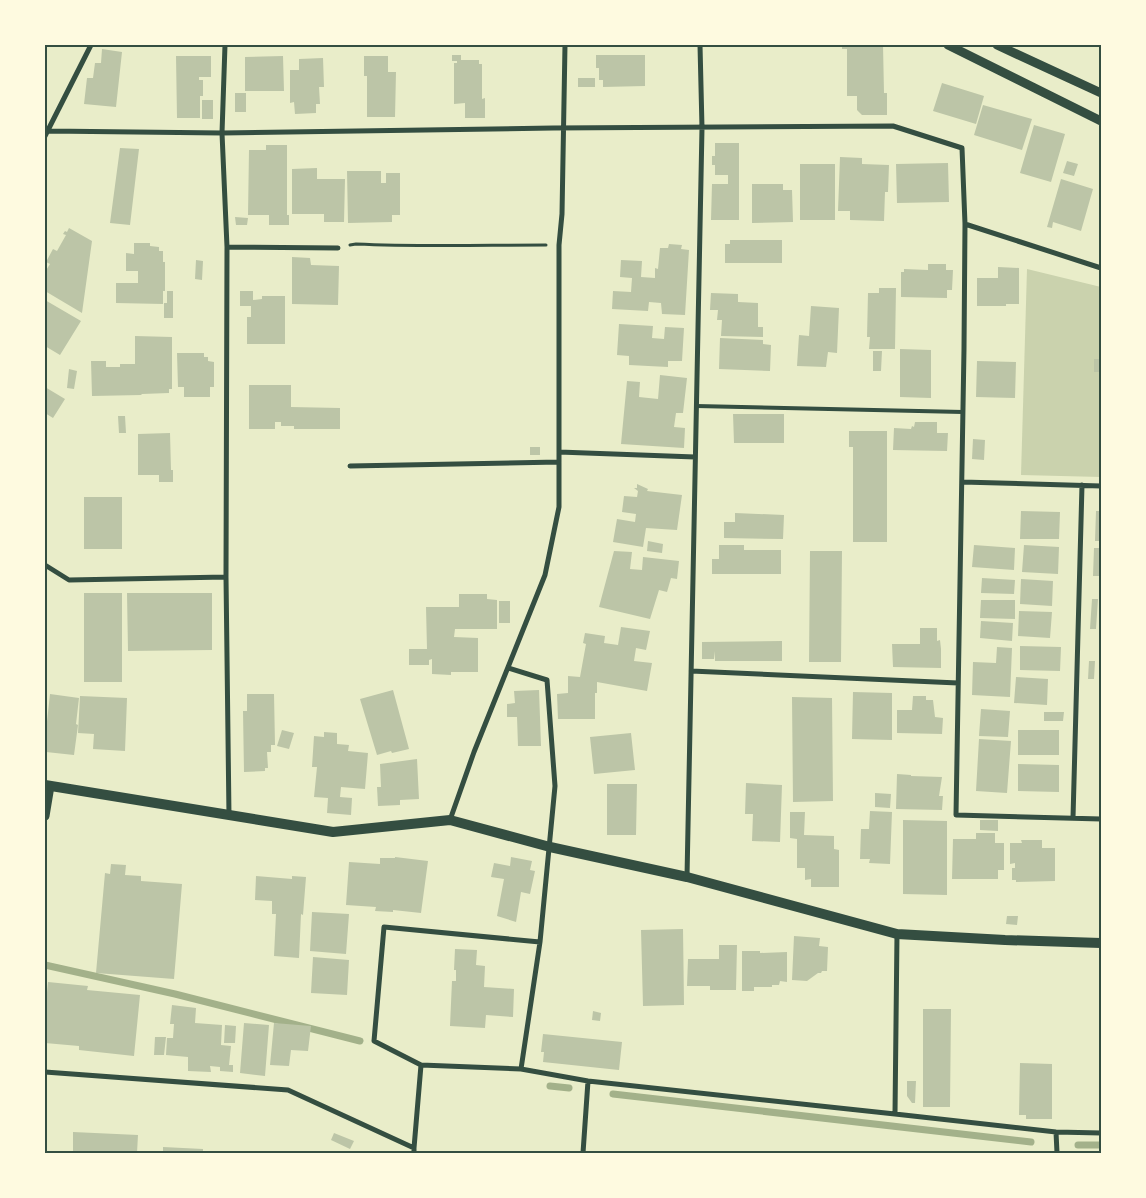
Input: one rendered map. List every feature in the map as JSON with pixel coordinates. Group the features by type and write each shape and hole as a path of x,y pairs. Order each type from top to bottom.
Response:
{"main road":[{"path":"47,786 333,832 450,820 550,847 687,877 897,934 1101,943"}],"street":[{"path":"90,45 46,134 893,126 962,148 965,224 956,815 1101,819"},
{"path":"225,45 222,133 227,247 226,578 229,816"},
{"path":"450,820 545,575 559,507 559,245 565,45"},
{"path":"687,877 702,128 700,45"},
{"path":"948,45 1101,121"},
{"path":"997,45 1101,93"},
{"path":"965,224 1101,268"},
{"path":"227,247 338,248"},
{"path":"559,452 695,457"},
{"path":"350,466 559,462"},
{"path":"962,482 1101,486"},
{"path":"1073,818 1082,485"},
{"path":"45,565 70,580 226,578"},
{"path":"508,668 547,680 555,786 540,942 521,1069"},
{"path":"691,671 958,683"},
{"path":"45,816 47,786"},
{"path":"540,942 384,928 374,1041 421,1065 521,1069 588,1081 1056,1132 1101,1133"},
{"path":"895,1114 897,934"},
{"path":"45,1072 288,1090 414,1151 421,1065"},
{"path":"583,1153 588,1081"},
{"path":"1056,1132 1057,1153"}],"lane":[{"path":"696,406 963,412"}],"path":[{"path":"338,248 356,244 408,246 559,245"}],"green space":[{"path":"1027,269 1101,287 1101,477 1021,475"}],"building":[{"path":"842,45 883,45 884,93 887,93 887,115 862,115 857,110 857,96 847,96 847,49 842,49"},
{"path":"102,49 122,52 116,107 84,104 87,78 93,78 95,63 101,63"},
{"path":"452,55 461,55 461,60 479,60 479,64 482,64 482,99 485,98 485,118 465,118 465,103 454,104 454,63 457,63 457,61 452,61"},
{"path":"596,55 645,55 645,86 603,87 603,80 599,80 599,68 596,68"},
{"path":"176,56 211,56 211,77 199,77 199,80 203,80 203,96 200,96 200,118 177,118"},
{"path":"283,56 284,91 245,91 245,57"},
{"path":"364,56 388,56 388,72 396,72 395,117 367,117 367,76 364,76"},
{"path":"323,58 324,87 319,87 320,104 316,104 316,113 295,114 294,102 290,103 290,70 299,70 299,59"},
{"path":"578,78 595,78 595,87 578,87"},
{"path":"942,83 984,96 976,124 933,111"},
{"path":"235,93 246,93 246,112 235,112"},
{"path":"202,100 213,100 213,119 202,119"},
{"path":"983,105 1032,119 1022,150 974,135"},
{"path":"1034,125 1065,134 1051,182 1020,173"},
{"path":"715,143 739,143 739,220 711,220 712,184 728,184 728,175 715,175 715,165 712,165 712,156 715,156"},
{"path":"266,145 287,145 287,215 289,215 289,225 269,225 269,215 248,215 249,150 266,150"},
{"path":"120,148 139,149 130,225 110,223"},
{"path":"840,157 862,158 862,164 889,165 888,192 885,192 884,221 850,220 850,211 838,211"},
{"path":"1067,161 1078,164 1074,176 1063,173"},
{"path":"948,163 949,202 897,203 896,164"},
{"path":"800,164 835,164 835,220 800,220"},
{"path":"317,168 317,179 345,179 344,222 324,222 324,214 292,214 292,169"},
{"path":"347,171 381,171 381,183 386,183 386,173 400,173 400,215 392,215 392,222 348,223"},
{"path":"1061,179 1093,189 1081,231 1053,222 1052,228 1047,227"},
{"path":"752,184 783,184 783,190 792,190 793,222 752,223"},
{"path":"235,217 248,218 247,225 236,225"},
{"path":"69,228 92,241 82,313 45,291 45,272 50,264 46,262 53,249 57,251 66,235 63,234"},
{"path":"730,240 782,240 782,263 725,263 725,244 730,244"},
{"path":"134,243 150,243 150,246 159,247 159,251 163,251 165,291 163,291 163,304 116,303 116,283 138,283 138,271 126,271 126,253 134,254"},
{"path":"669,244 682,245 681,249 689,250 685,315 662,314 661,303 649,302 648,311 612,309 613,291 631,292 632,278 620,277 621,260 642,261 641,277 655,278 655,268 658,269 660,248 668,248"},
{"path":"292,257 310,258 311,265 339,266 338,305 292,304"},
{"path":"196,260 203,261 202,280 195,279"},
{"path":"928,264 946,264 946,270 953,270 952,290 947,290 947,298 901,297 901,272 904,272 904,269 928,270"},
{"path":"998,267 1019,268 1019,304 977,306 977,278 998,278"},
{"path":"879,288 896,288 895,349 869,349 870,337 867,337 868,293 879,293"},
{"path":"167,291 173,291 173,318 164,318 164,303 167,303"},
{"path":"240,291 253,291 253,300 262,299 262,296 285,296 285,344 247,344 247,317 251,317 251,306 240,306"},
{"path":"711,293 738,294 738,302 758,303 758,327 763,327 763,337 721,336 722,320 717,320 718,310 710,310"},
{"path":"45,300 81,321 60,355 45,346"},
{"path":"811,306 839,308 837,353 828,352 826,367 797,366 799,335 809,336"},
{"path":"619,324 653,326 652,338 664,339 665,327 684,328 682,361 668,361 668,367 629,365 629,356 617,355"},
{"path":"135,336 172,337 172,389 169,389 169,393 92,396 91,361 106,361 106,367 120,367 120,364 135,364"},
{"path":"720,338 763,340 763,344 771,345 770,371 719,369"},
{"path":"900,349 931,350 931,398 900,397"},
{"path":"873,351 882,351 881,371 873,371"},
{"path":"177,353 204,353 204,357 208,357 208,361 214,362 214,387 210,387 210,397 184,397 184,387 178,387"},
{"path":"1094,359 1101,359 1101,372 1094,372"},
{"path":"977,361 1016,362 1015,398 976,397"},
{"path":"69,369 77,371 74,389 67,388"},
{"path":"660,375 687,378 683,413 676,413 674,427 685,428 684,448 621,444 627,381 640,382 639,397 658,399"},
{"path":"249,385 291,385 291,407 340,408 340,429 294,429 294,426 281,426 281,422 275,422 275,429 249,429"},
{"path":"45,387 65,399 53,418 45,413"},
{"path":"733,414 784,414 784,443 734,443"},
{"path":"118,416 125,416 126,433 119,433"},
{"path":"915,422 937,422 937,433 948,433 947,451 893,450 894,428 911,429 912,426 914,427"},
{"path":"849,431 887,431 887,542 853,542 853,447 849,447"},
{"path":"170,433 173,482 159,482 159,475 138,475 138,434"},
{"path":"973,439 985,440 984,460 972,459"},
{"path":"530,447 540,447 540,455 530,455"},
{"path":"637,484 648,489 647,491 682,495 677,530 646,528 643,547 613,542 617,519 635,522 636,514 622,512 624,496 637,497 638,491 634,488 637,488"},
{"path":"84,497 122,497 122,549 84,549"},
{"path":"1021,511 1060,512 1059,539 1020,539"},
{"path":"1096,511 1101,511 1101,541 1095,541"},
{"path":"735,513 784,515 783,539 724,538 724,522 735,522"},
{"path":"648,541 663,544 662,553 647,551"},
{"path":"719,545 744,545 744,550 781,550 781,574 712,574 712,559 719,559"},
{"path":"974,545 1015,548 1014,570 972,567"},
{"path":"1024,545 1059,547 1058,574 1022,572"},
{"path":"1094,548 1101,548 1099,576 1093,576"},
{"path":"614,551 632,552 630,569 642,570 643,557 679,561 677,579 671,578 667,592 659,590 650,619 599,607"},
{"path":"810,551 842,551 841,662 809,662"},
{"path":"982,578 1015,580 1014,594 981,593"},
{"path":"1021,579 1053,581 1052,606 1020,604"},
{"path":"84,593 122,593 122,682 84,682"},
{"path":"127,593 212,593 212,650 128,651"},
{"path":"459,594 487,594 487,599 497,600 497,629 455,629 454,637 478,638 478,672 451,672 451,675 432,674 432,659 429,660 429,665 409,665 409,649 427,649 426,607 459,607"},
{"path":"1092,599 1098,599 1096,629 1090,629"},
{"path":"981,600 1015,600 1015,619 980,618"},
{"path":"499,601 510,601 510,623 499,623"},
{"path":"1019,611 1052,612 1050,638 1018,636"},
{"path":"981,621 1013,623 1012,641 980,638"},
{"path":"621,627 650,631 646,650 636,648 634,661 652,663 647,691 597,682 595,719 558,719 557,694 568,693 568,676 580,677 586,644 583,643 585,633 605,636 604,643 618,645"},
{"path":"920,628 937,628 937,641 940,640 941,649 941,668 893,667 892,644 920,644"},
{"path":"782,641 782,661 715,661 715,651 714,659 702,659 702,642"},
{"path":"1020,646 1061,647 1060,671 1020,670"},
{"path":"997,647 1012,648 1010,697 972,695 973,662 996,663"},
{"path":"1089,661 1095,661 1094,679 1088,679"},
{"path":"1016,677 1048,679 1047,705 1014,703"},
{"path":"393,690 409,749 377,755 360,699"},
{"path":"539,690 541,746 518,746 517,717 507,717 507,704 515,703 514,691"},
{"path":"853,692 892,693 892,740 852,739"},
{"path":"50,694 79,698 74,755 46,752 47,744 45,740"},
{"path":"247,694 274,694 275,745 271,745 271,752 267,752 268,768 265,768 265,771 244,772 243,711 247,711"},
{"path":"80,696 127,698 125,751 93,749 94,734 78,733"},
{"path":"913,696 926,696 926,700 933,700 935,717 943,718 942,734 897,733 897,710 912,710"},
{"path":"792,697 832,698 833,801 793,802"},
{"path":"981,709 1010,711 1008,737 979,736"},
{"path":"1044,712 1064,712 1063,721 1044,721"},
{"path":"282,730 294,733 289,749 277,746"},
{"path":"1018,730 1059,730 1059,755 1018,755"},
{"path":"324,732 337,733 337,744 349,745 348,751 368,753 365,789 341,787 340,797 352,798 351,815 327,813 328,798 314,797 317,767 312,767 314,736 324,737"},
{"path":"631,733 635,770 594,774 590,737"},
{"path":"979,739 1011,741 1007,793 976,791"},
{"path":"417,759 419,799 400,800 400,805 378,806 377,787 381,787 380,764"},
{"path":"1018,764 1059,765 1059,792 1018,791"},
{"path":"897,774 942,777 939,796 943,796 942,810 896,809"},
{"path":"746,783 782,785 780,842 752,841 753,814 745,814"},
{"path":"607,784 637,784 636,835 607,835"},
{"path":"875,793 891,794 890,808 875,807"},
{"path":"870,811 892,812 890,864 869,863 870,859 860,859 861,829 869,829"},
{"path":"790,812 805,812 804,835 834,836 834,849 839,850 839,887 811,887 811,879 805,880 805,868 797,868 797,839 790,838"},
{"path":"903,820 947,821 947,895 903,894"},
{"path":"980,820 998,820 998,831 980,830"},
{"path":"976,833 995,833 995,843 1004,843 1004,870 998,870 998,879 952,879 953,839 976,839"},
{"path":"1021,840 1042,840 1042,848 1055,848 1055,881 1016,882 1016,880 1012,880 1012,868 1015,868 1015,863 1010,864 1010,843 1022,843"},
{"path":"395,857 428,861 421,913 393,910 393,912 375,911 376,907 346,905 349,862 380,864 380,858"},
{"path":"511,857 532,861 530,870 535,871 530,894 521,892 516,922 497,916 504,879 491,877 494,863 510,866"},
{"path":"111,864 126,865 125,875 141,876 141,881 182,884 174,979 96,973 105,873 110,874"},
{"path":"256,876 292,879 292,876 306,877 303,915 301,914 299,958 274,956 276,914 272,914 272,901 255,900"},
{"path":"312,912 349,914 346,954 310,951"},
{"path":"1007,916 1018,916 1017,925 1006,924"},
{"path":"683,929 684,1005 643,1006 641,930"},
{"path":"794,936 820,938 819,946 828,947 827,971 818,973 807,981 792,980"},
{"path":"719,945 737,945 736,990 710,990 710,986 687,986 688,959 719,959"},
{"path":"455,949 477,950 476,965 485,966 484,987 514,989 513,1017 486,1015 485,1028 450,1026 452,981 456,981 456,970 454,970"},
{"path":"742,951 760,951 760,953 787,952 787,982 780,981 779,985 772,985 772,987 754,987 754,991 742,991"},
{"path":"313,957 349,960 347,995 311,993"},
{"path":"48,982 88,986 87,990 140,995 134,1056 79,1050 79,1046 45,1043"},
{"path":"172,1005 196,1008 195,1023 222,1025 221,1045 231,1046 229,1065 233,1065 233,1072 220,1071 220,1067 210,1066 211,1072 188,1071 188,1057 166,1055 167,1038 173,1038 174,1024 170,1024"},
{"path":"923,1009 951,1009 950,1107 923,1107"},
{"path":"593,1011 601,1013 600,1021 592,1020"},
{"path":"244,1023 269,1025 265,1076 240,1073"},
{"path":"274,1023 311,1026 308,1051 291,1050 289,1066 270,1065"},
{"path":"225,1025 236,1026 235,1043 224,1043"},
{"path":"543,1034 622,1042 619,1070 543,1062 544,1052 541,1052"},
{"path":"155,1037 166,1037 164,1055 154,1055"},
{"path":"1020,1063 1052,1064 1052,1119 1026,1119 1026,1115 1019,1115"},
{"path":"907,1081 916,1081 915,1103 912,1103 907,1096"},
{"path":"73,1132 138,1135 137,1153 73,1153"},
{"path":"334,1133 354,1141 350,1149 331,1140"},
{"path":"163,1147 203,1149 203,1153 163,1153"}],"waterway":[{"path":"45,965 175,994 360,1041"},
{"path":"550,1086 569,1088"},
{"path":"613,1094 1031,1142"},
{"path":"1078,1145 1101,1145"}]}
